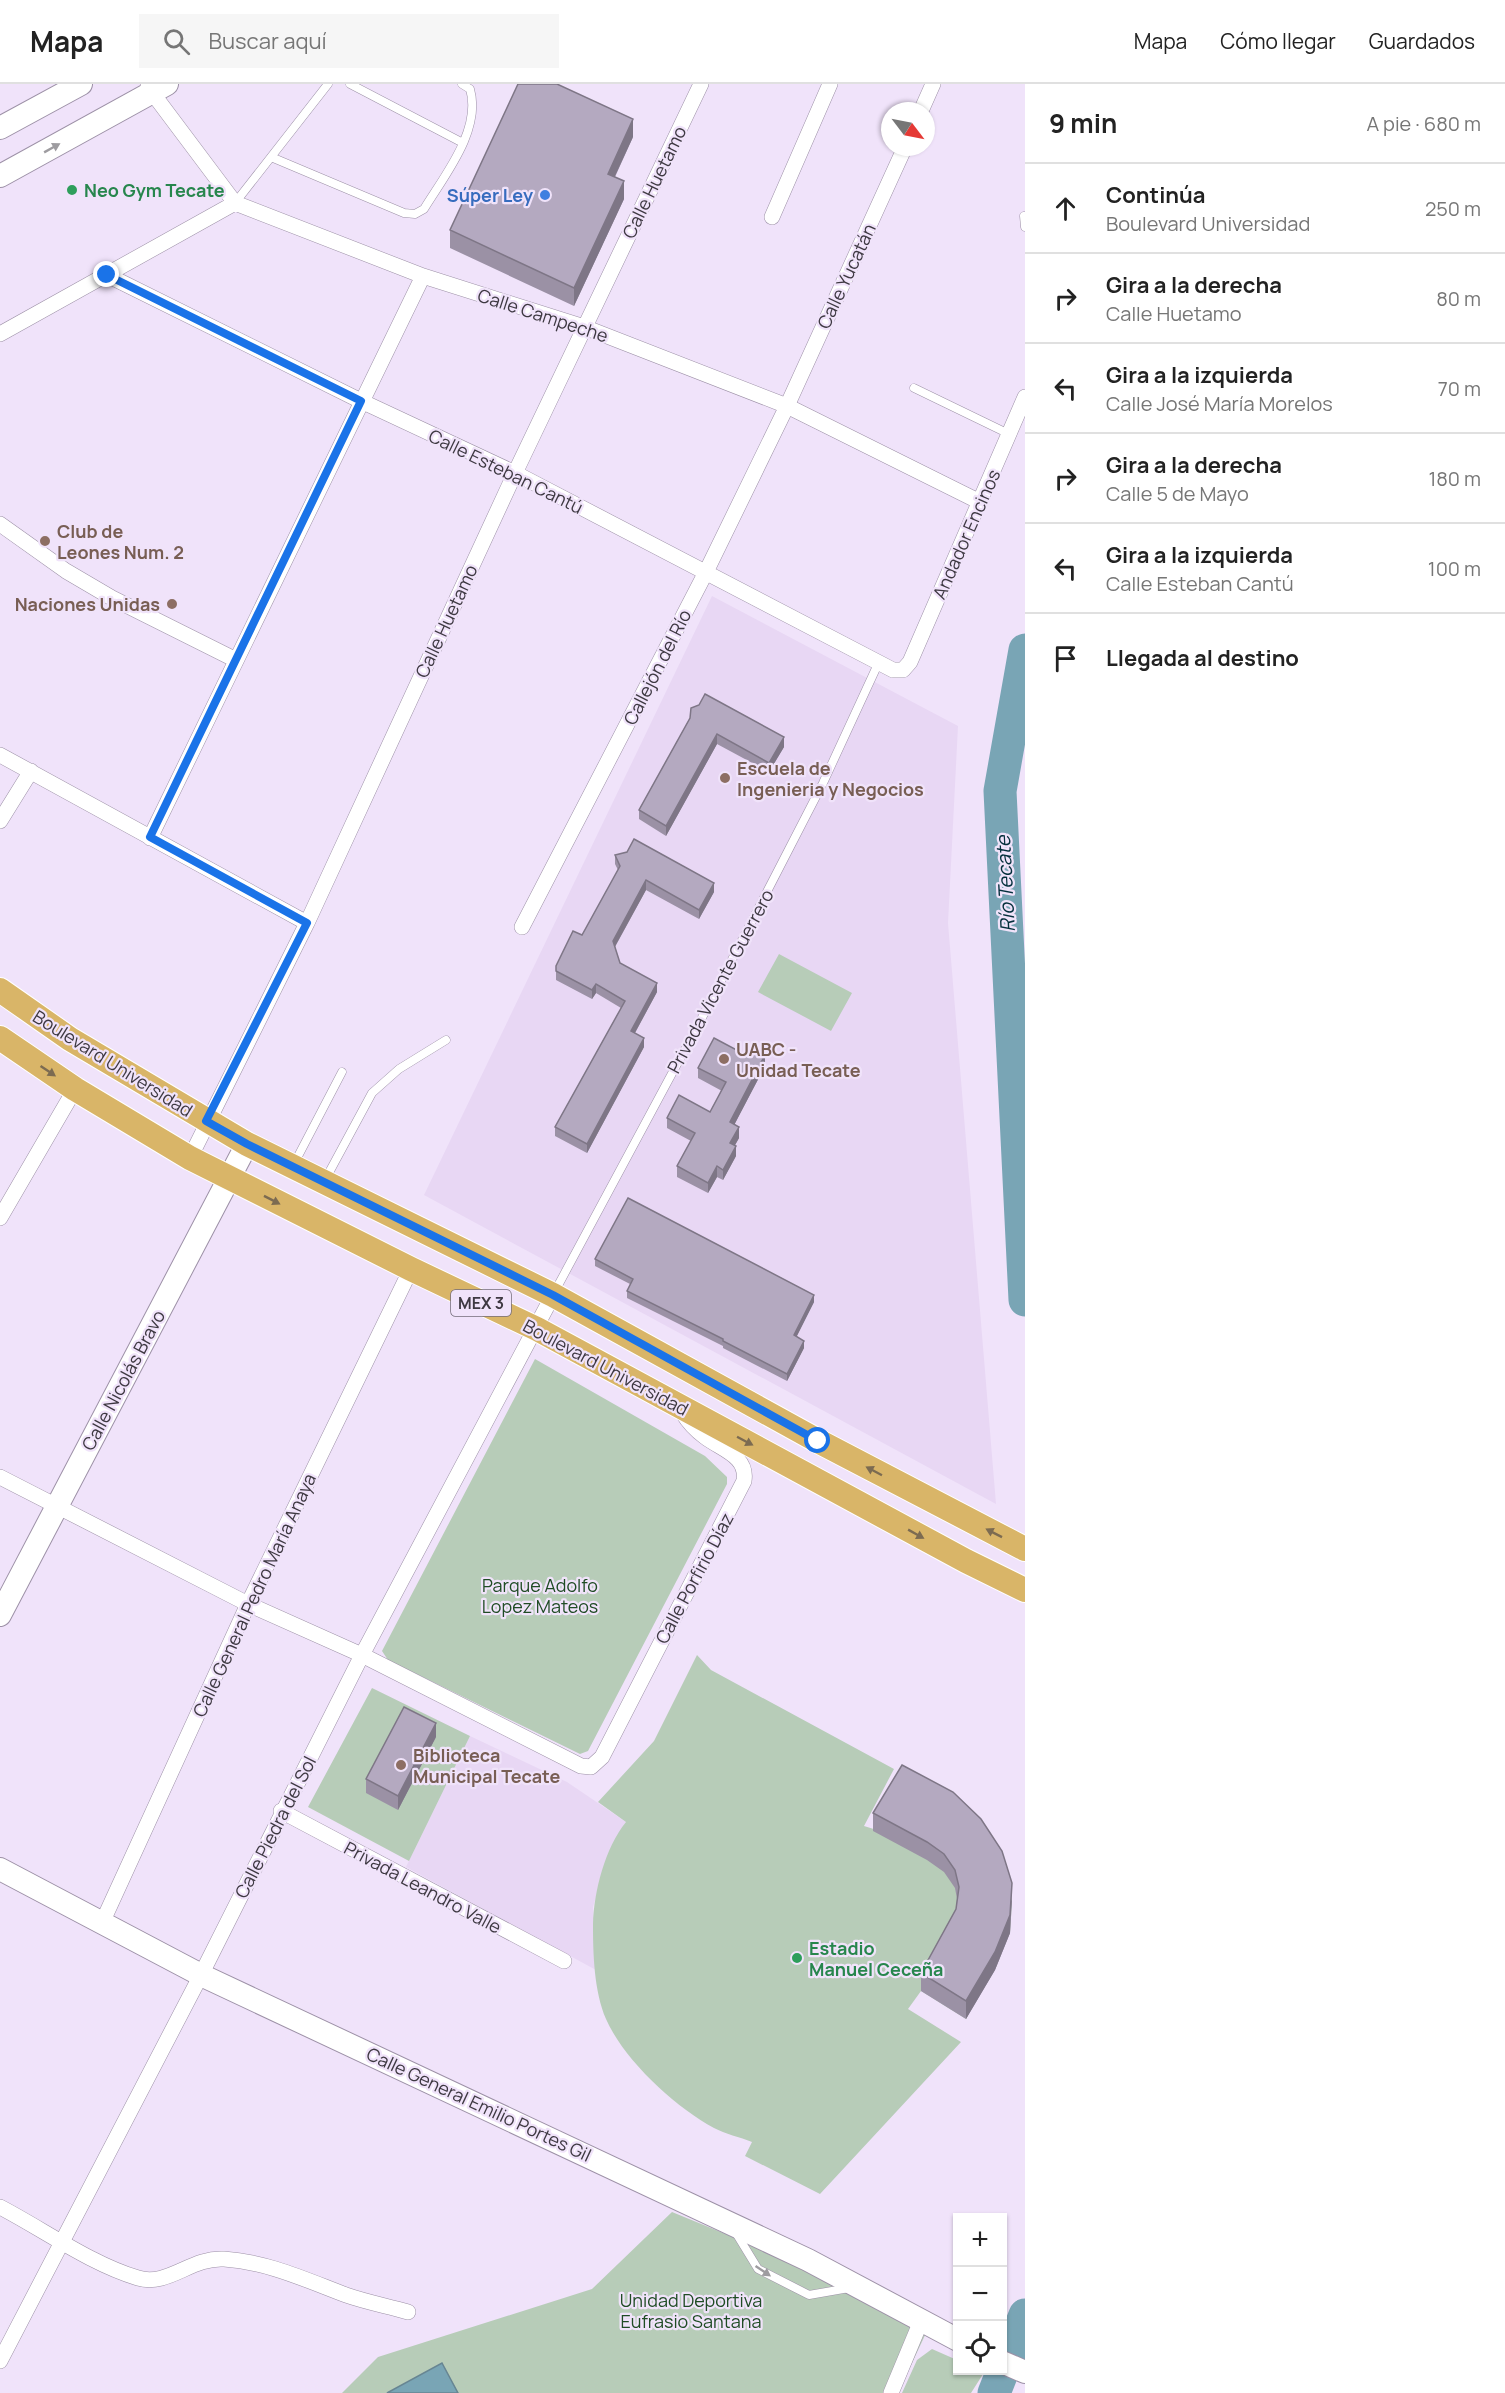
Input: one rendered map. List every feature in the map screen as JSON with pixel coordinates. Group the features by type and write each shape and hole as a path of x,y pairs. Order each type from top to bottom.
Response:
{"main road":[{"name":"Boulevard Universidad","path":"0,990 70,1039 247,1144 553,1295 818,1441 1025,1549"},
{"name":"Boulevard Universidad","path":"0,1038 75,1089 190,1158 411,1269 537,1329 966,1561 1025,1590"}],"street":[{"path":"0,128 81,84"},
{"name":"Calle Huetamo","path":"190,1158 206,1121 307,923 515,473 701,84"},
{"path":"772,217 830,84"},
{"path":"925,102 933,84"},
{"path":"0,176 155,87 235,203 0,334"},
{"name":"Calle Yucatán","path":"787,406 901,156"},
{"name":"Calle Campeche","path":"235,203 423,276 584,327 787,406 980,502"},
{"name":"Calle Esteban Cantú","path":"107,275 361,401 515,473 878,664 893,670 903,670"},
{"path":"150,837 423,276"},
{"name":"Andador Encinos","path":"903,670 910,662 1025,397"},
{"name":"Callejón del Río","path":"522,927 706,572 787,406"},
{"path":"0,524 66,571 112,598 236,660"},
{"path":"0,755 307,923"},
{"path":"0,821 31,771"},
{"path":"0,1218 75,1089"},
{"name":"Calle Nicolás Bravo","path":"0,1615 247,1144"},
{"name":"Calle General Pedro María Anaya","path":"102,1923 248,1604 411,1269"},
{"name":"Calle Piedra del Sol","path":"0,2361 201,1976 281,1811 553,1295"},
{"name":"Calle Porfirio Díaz","path":"362,1655 581,1766 591,1767 602,1757 744,1481 743,1464 737,1457 705,1438 689,1424 676,1404"},
{"path":"0,1477 248,1604 362,1655"},
{"name":"Privada Leandro Valle","path":"281,1811 564,1961"},
{"name":"Calle General Emilio Portes Gil","path":"0,1869 201,1976 808,2260 953,2338"},
{"path":"0,2208 61,2241 138,2278 151,2281 165,2278 194,2262 222,2258 254,2263 297,2275 347,2295 408,2312"},
{"path":"891,2393 921,2321"},
{"path":"1007,2364 1025,2372"}],"lane":[{"path":"235,203 328,84"},
{"path":"350,84 463,143"},
{"path":"271,157 404,213 415,214 424,209 463,143 472,117 474,101 470,90 462,84"},
{"path":"1024,216 1025,226"},
{"path":"914,388 1009,434"},
{"name":"Privada Vicente Guerrero","path":"553,1295 807,814 873,681 878,664"},
{"path":"324,1182 372,1093 399,1069 446,1040"},
{"path":"292,1166 342,1072"},
{"path":"731,2224 754,2264 762,2272 812,2296 856,2286"}],"shaded area":[{"name":"UABC - Unidad Tecate","path":"712,596 958,726 948,923 996,1504 424,1195"},
{"path":"470,1736 567,1782 626,1822 609,1853 593,1907 596,1970 406,1867"}],"green space":[{"path":"779,954 852,993 831,1031 758,992"},
{"name":"Parque Adolfo Lopez Mateos","path":"535,1359 705,1456 727,1477 727,1484 588,1751 580,1754 388,1660 382,1651"},
{"name":"Estadio Manuel Ceceña","path":"697,1655 711,1670 894,1769 864,1826 1002,1869 1012,1901 1010,1933 966,2019 921,1991 908,2009 961,2042 820,2194 745,2156 752,2142 714,2128 667,2095 638,2066 614,2035 599,1997 593,1948 593,1924 598,1884 612,1844 626,1822 598,1802 654,1741"},
{"path":"372,1688 470,1736 409,1861 308,1807"},
{"name":"Unidad Deportiva Eufrasio Santana","path":"672,2212 804,2266 927,2331 898,2393 342,2393 378,2357 592,2289"},
{"path":"932,2349 953,2358 953,2375 982,2375 971,2393 902,2393 917,2360"}],"water":[{"path":"442,2363 458,2393 387,2393"}],"building":[{"name":"Súper Ley","path":"518,84 557,84 633,119 608,174 624,181 574,288 450,230"},
{"path":"705,694 784,737 769,763 717,734 666,826 639,810 690,718 691,708 699,705"},
{"path":"634,839 714,883 699,910 646,880 613,941 620,963 657,983 631,1031 644,1038 587,1144 555,1127 625,1001 596,984 592,990 556,971 556,966 573,931 582,935 620,866 615,855 627,852"},
{"path":"714,1038 744,1054 747,1046 765,1055 730,1122 739,1127 730,1143 736,1146 723,1170 717,1166 708,1183 677,1166 695,1133 667,1118 679,1095 710,1112 726,1082 698,1068"},
{"path":"628,1198 814,1295 794,1335 804,1341 787,1374 627,1291 633,1279 595,1259"},
{"name":"Biblioteca Municipal Tecate","path":"404,1707 436,1723 398,1796 366,1779"},
{"path":"902,1765 953,1792 981,1819 1002,1851 1012,1883 1010,1915 995,1952 966,2001 921,1973 956,1909 959,1887 955,1870 944,1854 927,1842 873,1813"}],"waterway":[{"name":"Río Tecate","path":"1025,650 1000,791 1025,1300"},
{"name":"Río Tecate","path":"994,2393 1025,2315"}],"place":[{"name":"Neo Gym Tecate","path":"72,190"},
{"name":"Súper Ley","path":"545,195"},
{"name":"Club de Leones Num. 2","path":"45,541"},
{"name":"Naciones Unidas","path":"172,604"},
{"name":"Escuela de Ingenieria y Negocios","path":"725,778"},
{"name":"UABC - Unidad Tecate","path":"724,1059"},
{"name":"Biblioteca Municipal Tecate","path":"401,1765"},
{"name":"Estadio Manuel Ceceña","path":"797,1958"}],"route":[{"path":"107,275 361,401 150,837 307,923 206,1121 247,1144 553,1295 818,1441"}]}
